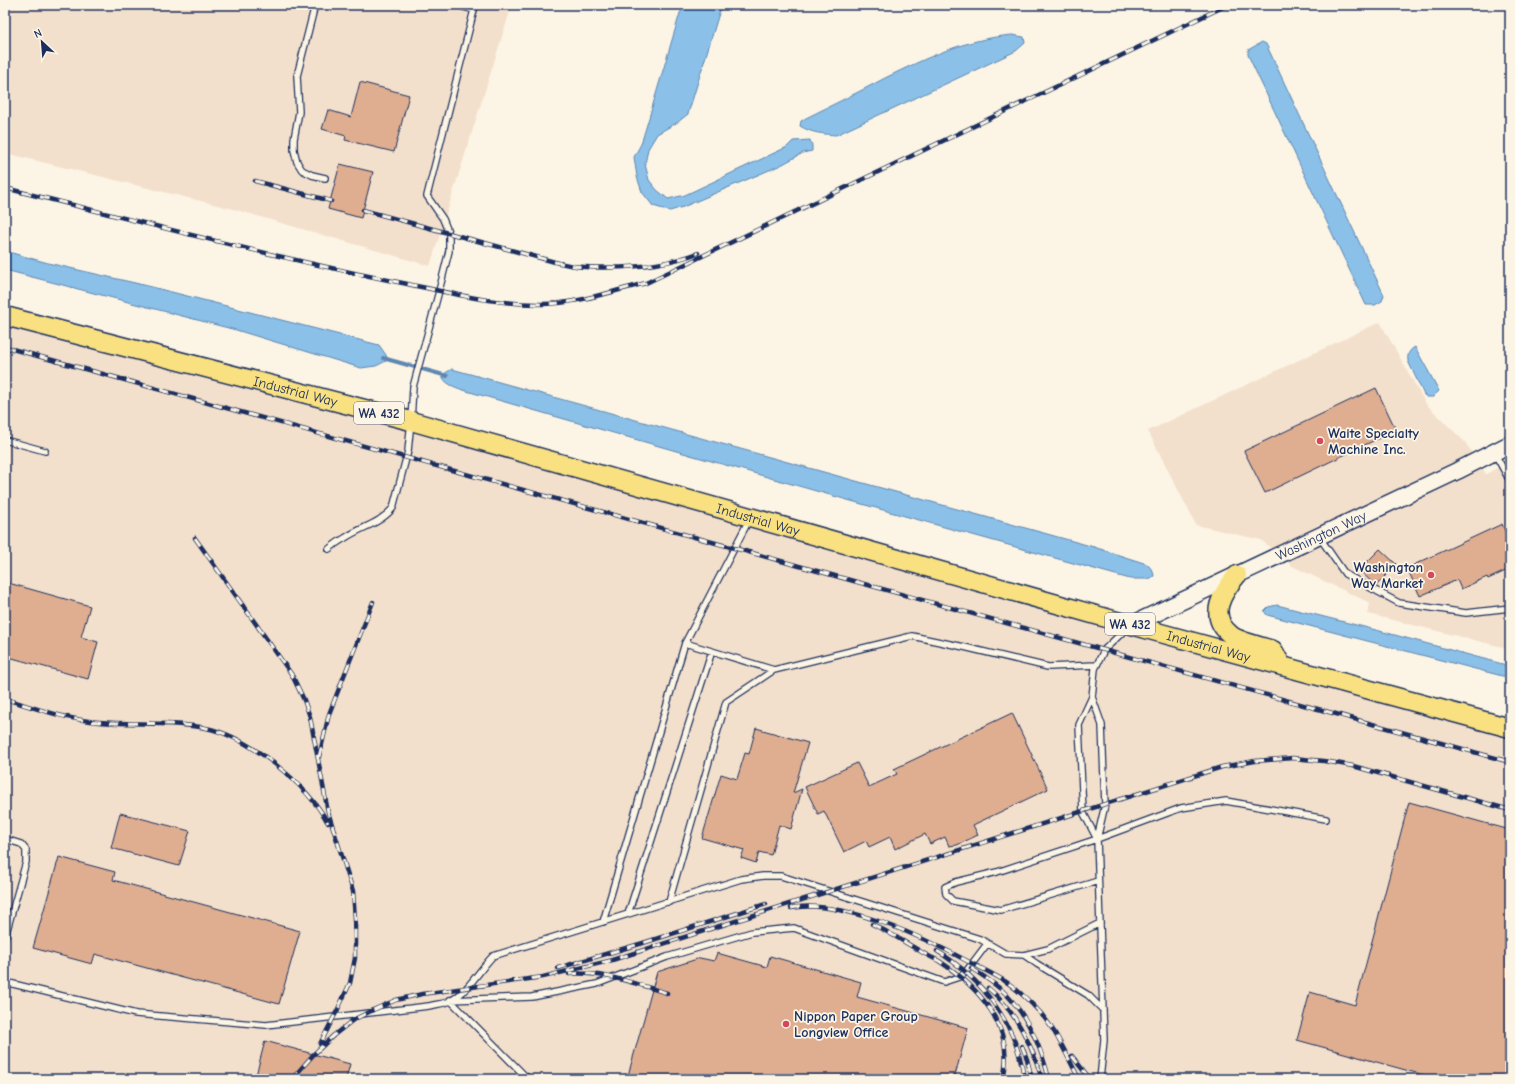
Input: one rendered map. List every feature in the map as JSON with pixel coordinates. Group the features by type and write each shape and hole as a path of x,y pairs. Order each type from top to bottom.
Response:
{"main road":[{"name":"Industrial Way","path":"5,316 411,421 1131,625 1510,728"},
{"name":"Washington Way","path":"1131,625 1457,471 1510,444"},
{"path":"1237,575 1226,588 1221,598 1219,608 1220,619 1232,636 1273,650 1282,666"}],"lane":[{"path":"315,5 297,76 299,112 294,139 294,150 297,162 302,170 312,175 325,178"},
{"path":"329,549 345,537 383,518 392,508 408,451 412,387 439,291 448,251 450,234 443,219 427,196 474,10 456,5"},
{"path":"5,440 45,451"},
{"path":"1494,452 1510,481"},
{"path":"603,922 685,643 750,517"},
{"path":"1319,536 1345,574 1399,603 1466,613 1510,608"},
{"path":"1097,839 1083,812 1079,725 1092,697 1095,669 1104,650 1131,625"},
{"path":"669,902 726,702 774,670 912,636 1048,667 1097,665"},
{"path":"685,643 774,670"},
{"path":"628,914 712,651"},
{"path":"1092,697 1102,725 1105,805 1097,839 1104,1040 1100,1079"},
{"path":"1098,881 1001,910 953,901 946,894 945,887 956,882 997,872 1097,839 1181,808 1226,801 1326,819"},
{"path":"5,839 21,844 26,850 26,862 5,937"},
{"path":"450,1000 466,988 493,956 741,879 763,876 781,876 980,939 1006,954 1024,955 1048,949 1100,923"},
{"path":"5,982 136,1014 266,1024 429,1006 450,1000 532,997 597,984 667,957 752,932 794,928 944,982 960,977 965,973 988,944"},
{"path":"1024,955 1088,995 1103,1010"},
{"path":"450,1000 528,1079"}],"shaded area":[{"path":"5,5 512,5 430,266 233,209 5,153"},
{"path":"5,316 1510,728 1510,1079 5,1079"},
{"path":"1380,322 1426,404 1465,442 1486,474 1510,461 1510,649 1368,614 1370,603 1292,566 1261,540 1196,525 1148,431"}],"water":[{"path":"685,5 720,5 721,7 688,114 678,122 657,134 648,149 645,164 649,180 657,190 668,199 685,195 787,147 793,141 810,140 812,151 803,153 781,165 683,207 670,211 653,206 642,192 637,177 634,157 641,144 680,13"},
{"path":"1012,35 1024,37 1025,43 1016,51 836,135 813,132 800,126 801,121 806,118 885,78 946,50 995,37"},
{"path":"1262,42 1266,44 1384,295 1382,301 1375,305 1366,305 1248,55 1248,50"},
{"path":"5,251 379,345 388,360 376,366 361,368 236,330 5,270"},
{"path":"1415,347 1439,391 1433,397 1427,397 1424,395 1408,361 1409,353"},
{"path":"452,369 1094,547 1147,564 1153,571 1154,576 1149,579 1130,579 463,390 450,385 443,378 442,375"},
{"path":"1277,605 1510,666 1510,678 1267,615 1264,611 1268,607"}],"building":[{"path":"360,82 409,95 394,152 345,140 346,136 322,129 328,110 351,117"},
{"path":"340,164 373,172 361,218 328,209"},
{"name":"Waite Specialty Machine Inc.","path":"1376,388 1396,430 1265,493 1244,451"},
{"path":"1502,524 1510,543 1510,569 1488,579 1487,577 1461,589 1457,580 1420,596 1407,568"},
{"path":"1380,549 1396,564 1376,586 1359,570"},
{"path":"5,582 90,606 81,637 98,642 88,679 5,656"},
{"path":"1012,713 1048,789 973,825 978,835 957,845 949,846 945,837 930,844 925,834 895,849 890,837 869,847 866,841 844,852 824,811 818,814 805,787 857,763 869,787 897,774 894,769"},
{"path":"756,728 808,743 793,793 802,789 791,829 779,825 771,855 759,852 756,863 741,858 744,850 702,838 721,774 737,779 745,753 749,754"},
{"path":"1409,802 1510,830 1510,1079 1438,1079 1297,1040 1310,992 1355,1005"},
{"path":"120,813 190,831 179,866 111,848"},
{"path":"59,857 115,872 113,880 300,931 279,1004 95,954 92,964 33,948"},
{"path":"717,953 767,967 770,956 861,982 857,997 968,1028 954,1079 627,1079 657,972 700,958 714,961"},
{"path":"265,1041 350,1064 346,1079 255,1079"}],"waterway":[{"path":"383,358 447,376"}],"railway":[{"path":"5,188 247,249 449,293 486,300 524,304 568,302 646,283 1227,5"},
{"path":"255,181 331,201"},
{"path":"363,210 555,262 578,266 599,268 643,266 671,261 698,253"},
{"path":"5,347 1510,762"},
{"path":"195,538 292,675 304,700 310,717 328,812 353,891 355,958 350,983 320,1044"},
{"path":"319,757 329,714 373,602"},
{"path":"5,699 52,713 87,721 193,726 223,733 258,752 292,778 306,793 328,823"},
{"path":"292,1079 313,1055 334,1035 353,1020 396,1000 422,994 543,977 609,961 1222,767 1255,761 1293,758 1324,761 1353,766 1510,810"},
{"path":"558,968 766,904"},
{"path":"791,908 811,907 834,909 883,923 908,932 953,953 1003,980 1022,995 1047,1021 1059,1040 1079,1079"},
{"path":"872,924 939,961 954,971 980,996 991,1011 999,1026 1004,1043 1006,1060 1003,1079"},
{"path":"937,951 969,975 983,989 995,1005 1006,1022 1014,1040 1024,1079"},
{"path":"971,968 1002,990 1014,1003 1028,1023 1038,1044 1049,1079"},
{"path":"569,974 594,974 606,976 667,993"},
{"path":"988,988 1007,1007 1022,1029 1042,1079"},
{"path":"1022,1046 1032,1079"},
{"path":"1072,1056 1090,1079"}],"place":[{"name":"Waite Specialty Machine Inc.","path":"1320,441"},
{"name":"Washington Way Market","path":"1431,575"},
{"name":"Nippon Paper Group Longview Office","path":"786,1024"}]}
